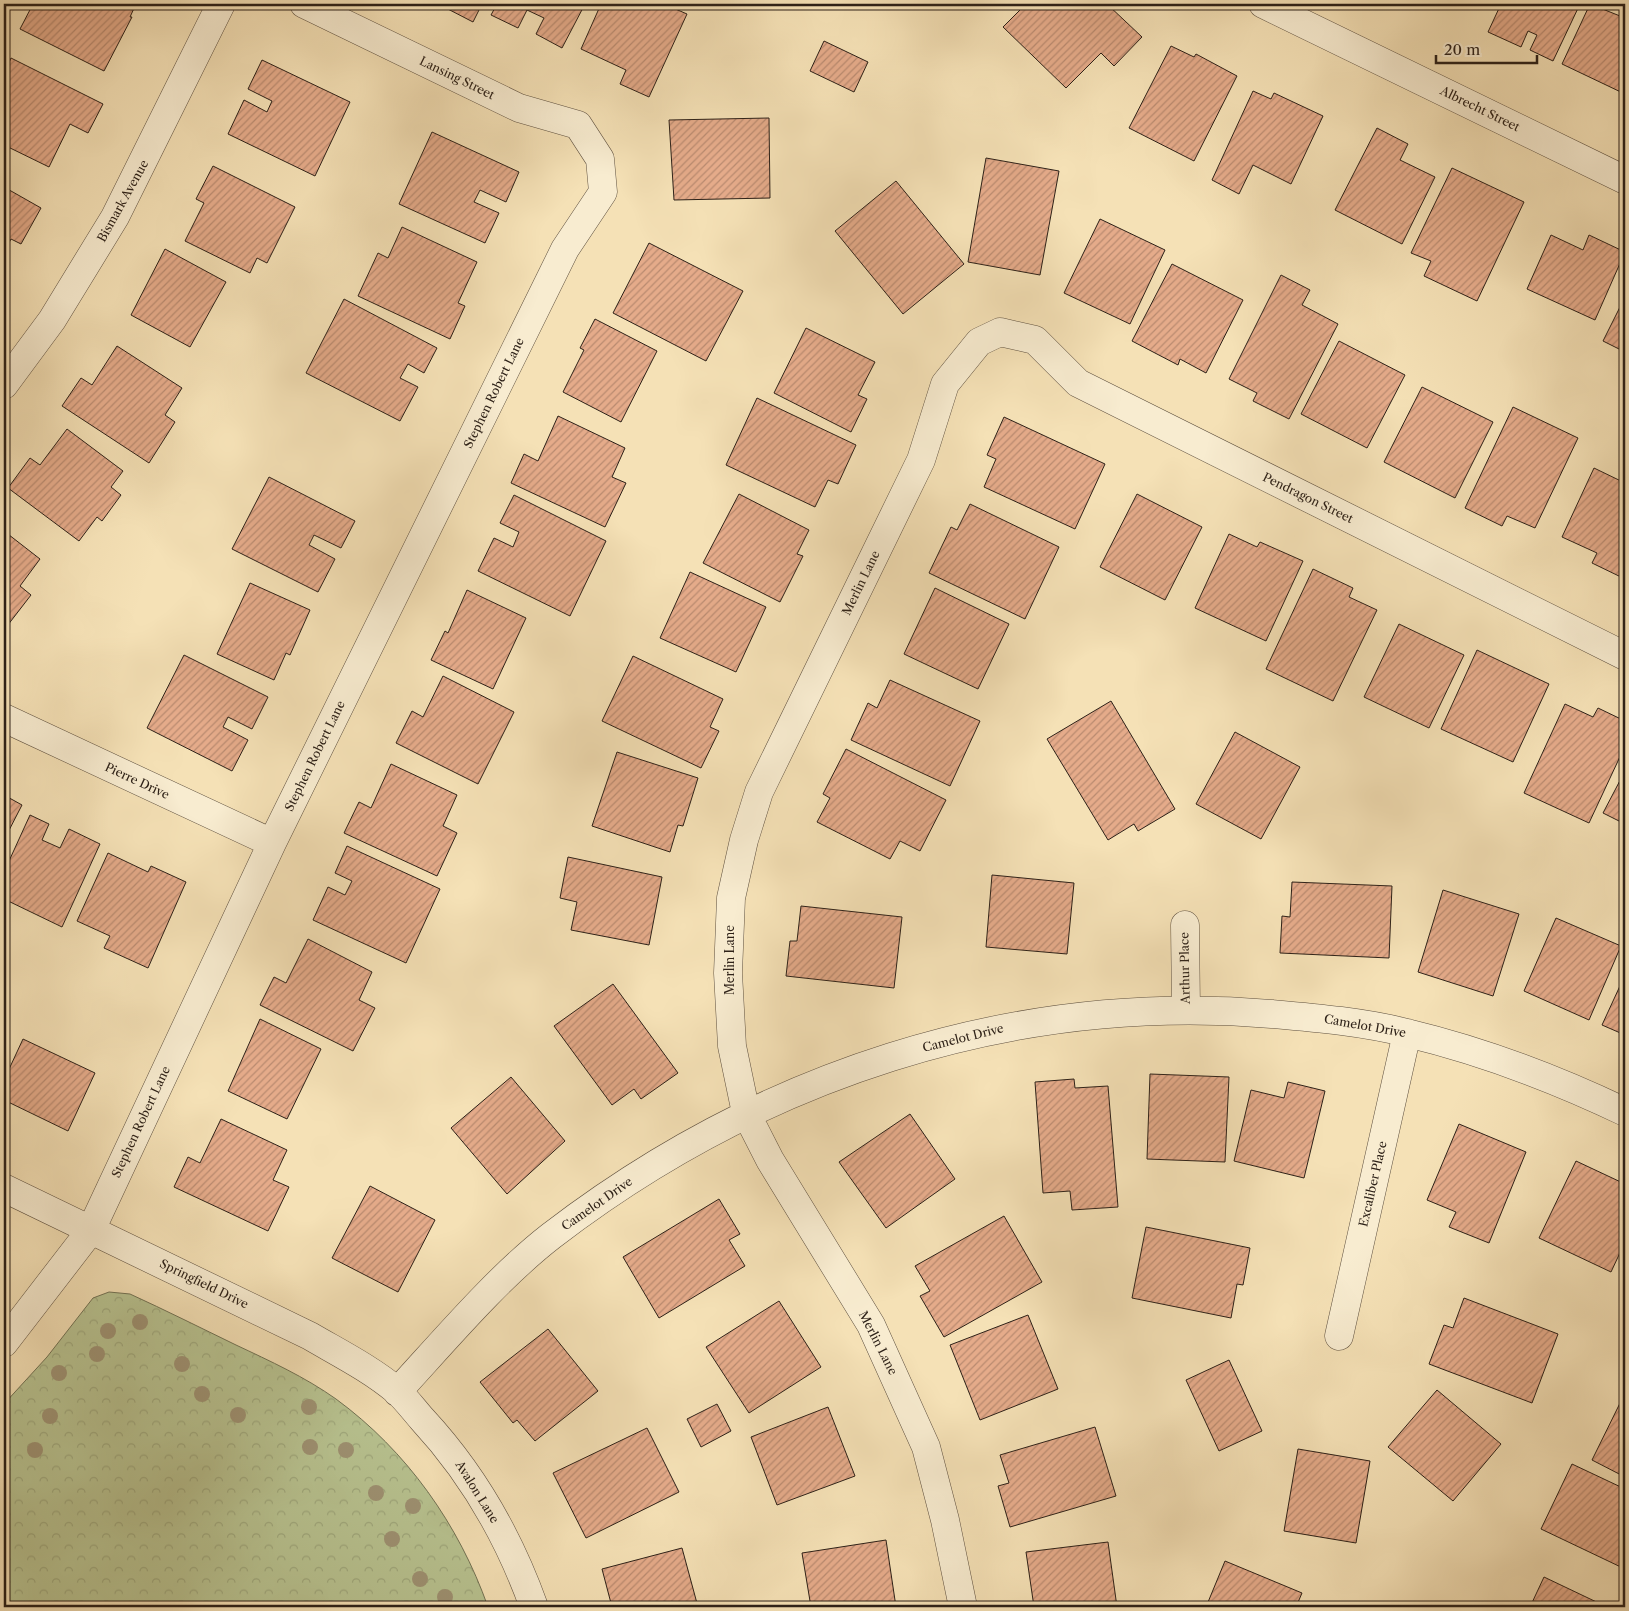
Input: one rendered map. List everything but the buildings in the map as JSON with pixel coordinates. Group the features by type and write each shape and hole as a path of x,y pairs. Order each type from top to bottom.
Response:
{"street":[{"name":"Bismark Avenue","path":"4,385 52,320 116,217 221,4"},
{"name":"Lansing Street","path":"304,4 519,108 578,125 600,159"},
{"name":"Albrecht Street","path":"1263,4 1625,180"},
{"name":"Stephen Robert Lane","path":"4,1343 91,1230 272,843 565,249 603,192 600,159"},
{"name":"Pendragon Street","path":"1000,332 1035,340 1078,384 1625,656"},
{"name":"Merlin Lane","path":"963,1607 945,1520 926,1447 908,1406 871,1325 770,1160 746,1114 732,1046 728,974 731,898 744,840 759,792 922,460 945,384 979,342 1000,332"},
{"name":"Pierre Drive","path":"4,718 272,843"},
{"name":"Arthur Place","path":"1185,925 1186,1010"},
{"name":"Camelot Drive","path":"397,1392 496,1287 549,1238 638,1176 710,1132 746,1114 840,1073 963,1036 1043,1020 1139,1011 1229,1010 1324,1018 1407,1033 1499,1060 1567,1084 1625,1112"},
{"name":"Excaliber Place","path":"1339,1336 1407,1033"},
{"name":"Springfield Drive","path":"4,1188 310,1336 397,1392"},
{"name":"Avalon Lane","path":"397,1392 448,1447 488,1505 520,1567 534,1607"}],"green space":[{"path":"109,1292 130,1294 300,1376 336,1399 362,1420 408,1466 428,1492 462,1547 488,1607 4,1607 4,1404 47,1357 93,1298"}]}
